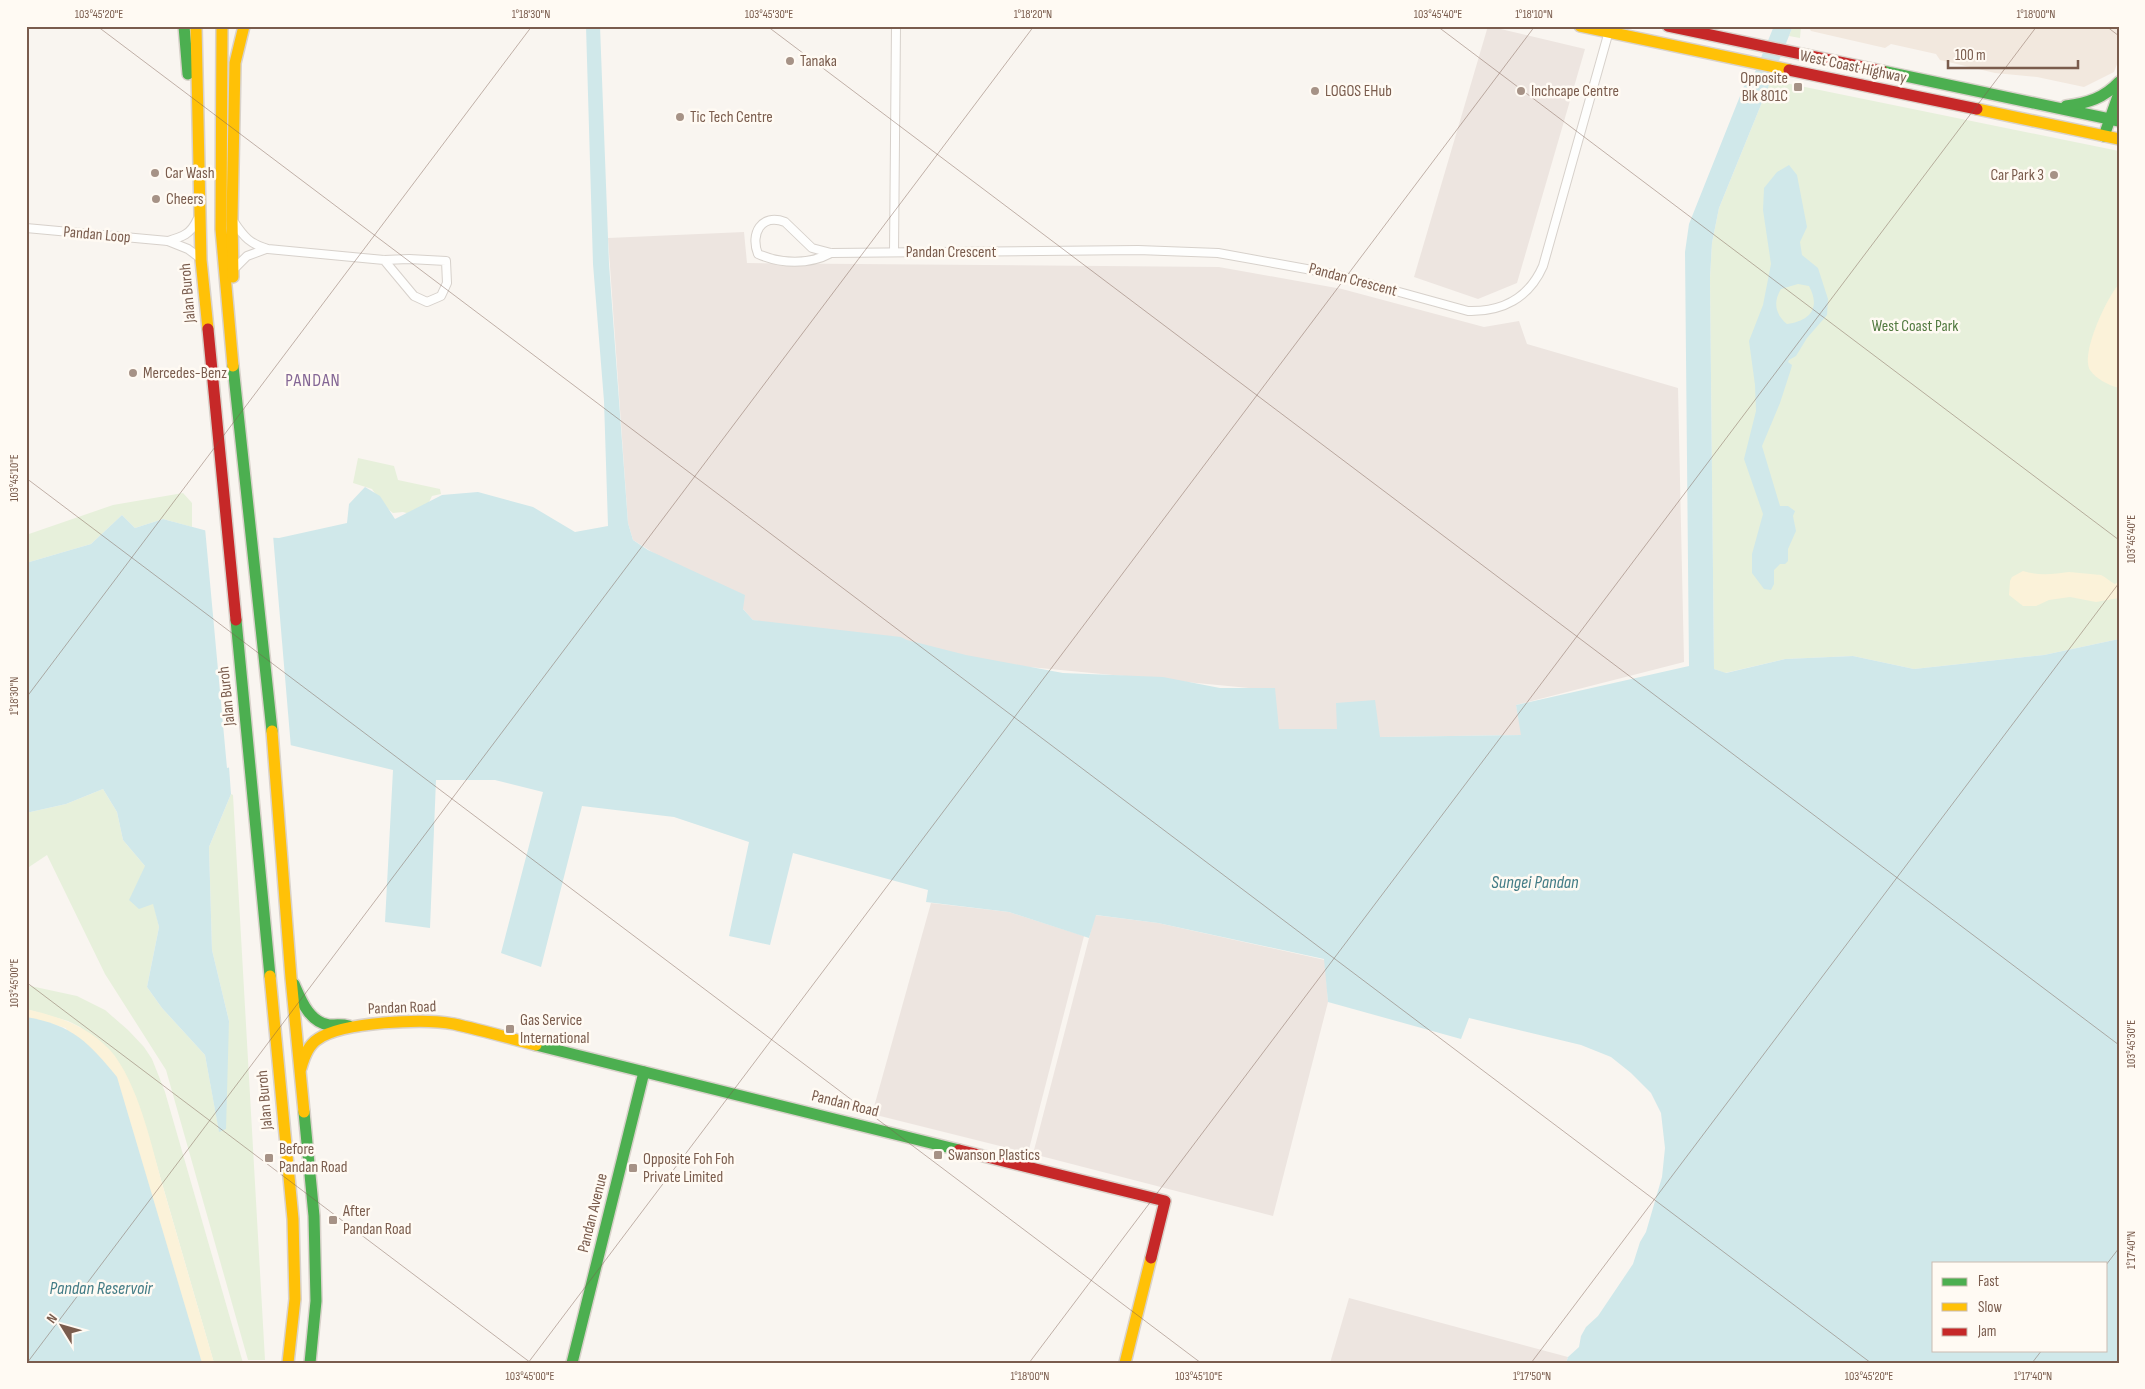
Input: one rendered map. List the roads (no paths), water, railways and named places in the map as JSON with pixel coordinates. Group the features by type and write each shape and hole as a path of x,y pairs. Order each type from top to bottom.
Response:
{"main road":[{"path":"184,26 191,112 194,121 199,127"},
{"name":"Jalan Buroh","path":"196,26 201,260 293,1219 295,1299 288,1363"},
{"path":"222,26 221,198 226,301 245,460 275,759 291,978 314,1216 316,1301 310,1363"},
{"path":"226,301 232,297 235,63 244,26"},
{"name":"West Coast Highway","path":"1580,26 1610,29 1751,62 2112,138"},
{"name":"West Coast Highway","path":"1668,26 2116,121"},
{"path":"2056,108 2084,104 2104,97 2119,82"},
{"path":"2112,138 2119,93"},
{"name":"Pandan Road","path":"291,978 303,1004 314,1016 326,1024 345,1024 352,1027 420,1022 453,1024 1165,1201 1125,1363"},
{"name":"Pandan Road","path":"301,1070 305,1054 315,1041 326,1035 346,1031 352,1027"},
{"name":"Pandan Avenue","path":"572,1363 644,1072"}],"street":[{"name":"Pandan Crescent","path":"894,252 896,26"},
{"name":"Pandan Crescent","path":"831,253 814,261 774,261 758,254 754,244 755,237 760,226 765,222 779,220 785,222 812,248 831,253 1138,250 1210,252 1325,271 1468,311 1491,310 1515,301 1524,294 1540,271 1610,29"},
{"name":"Pandan Loop","path":"168,241 183,237 193,229 201,211"},
{"path":"232,219 245,238 251,243 268,249 384,260 409,259 446,262 447,284 441,296 427,302 414,296 384,260"},
{"name":"Pandan Loop","path":"26,228 168,241 188,249 201,260"},
{"path":"233,270 247,256 268,249"}],"water":[{"name":"Sungei Pandan","path":"586,26 600,26 609,264 628,523 633,540 648,550 745,595 743,609 753,620 901,637 966,655 1063,673 1163,677 1220,688 1275,688 1279,729 1337,729 1336,703 1375,700 1380,737 1521,735 1516,705 1689,666 1685,252 1689,224 1748,76 1753,77 1774,26 1793,26 1719,208 1712,243 1710,278 1714,669 1726,673 1785,659 1853,656 1914,669 2044,655 2119,639 2119,1363 1566,1363 1568,1357 1579,1347 1581,1336 1586,1327 1598,1316 1633,1264 1640,1242 1646,1232 1662,1177 1665,1148 1661,1113 1651,1093 1611,1057 1581,1045 1469,1018 1461,1039 1328,1002 1324,959 1158,923 1096,915 1089,938 1009,912 926,902 928,890 793,853 770,945 729,936 749,842 674,817 582,806 541,967 501,953 543,792 495,780 436,780 430,928 385,922 393,770 245,734 228,753 231,794 209,847 212,950 229,1021 226,1129 219,1132 205,1055 162,1008 147,987 159,927 153,904 139,909 129,900 145,866 123,840 117,812 103,789 66,804 26,813 26,563 91,544 122,515 135,528 163,519 226,536 279,538 347,523 349,504 365,487 380,496 395,519 442,495 478,492 533,507 575,532 608,526 604,401 593,264"},
{"path":"1789,165 1797,175 1807,227 1800,242 1802,255 1818,268 1828,299 1827,315 1807,338 1796,356 1788,362 1792,365 1791,369 1780,403 1762,446 1780,506 1788,506 1795,511 1793,516 1796,531 1788,549 1788,561 1785,564 1780,564 1774,570 1774,584 1771,590 1764,589 1752,573 1752,554 1763,514 1744,459 1756,411 1755,385 1749,341 1763,305 1771,264 1763,210 1764,188 1777,172","holes":["1798,284 1809,286 1814,301 1811,312 1802,320 1787,324 1776,308 1778,294 1781,289"]},
{"name":"Pandan Reservoir","path":"26,1017 56,1025 79,1037 98,1054 117,1077 202,1363 26,1363"}],"place":[{"name":"Tanaka","path":"790,61"},
{"name":"Opposite Blk 801C","path":"1798,87"},
{"name":"LOGOS EHub","path":"1315,91"},
{"name":"Inchcape Centre","path":"1521,91"},
{"name":"Tic Tech Centre","path":"680,117"},
{"name":"Car Wash","path":"155,173"},
{"name":"Car Park 3","path":"2054,175"},
{"name":"Cheers","path":"156,199"},
{"name":"Mercedes-Benz","path":"133,373"},
{"name":"Gas Service International","path":"510,1029"},
{"name":"Swanson Plastics","path":"938,1155"},
{"name":"Before Pandan Road","path":"269,1158"},
{"name":"Opposite Foh Foh Private Limited","path":"633,1168"},
{"name":"After Pandan Road","path":"333,1220"}],"district":[{"name":"PANDAN","path":"313,380"}],"park label":[{"name":"West Coast Park","path":"1915,326"}]}
